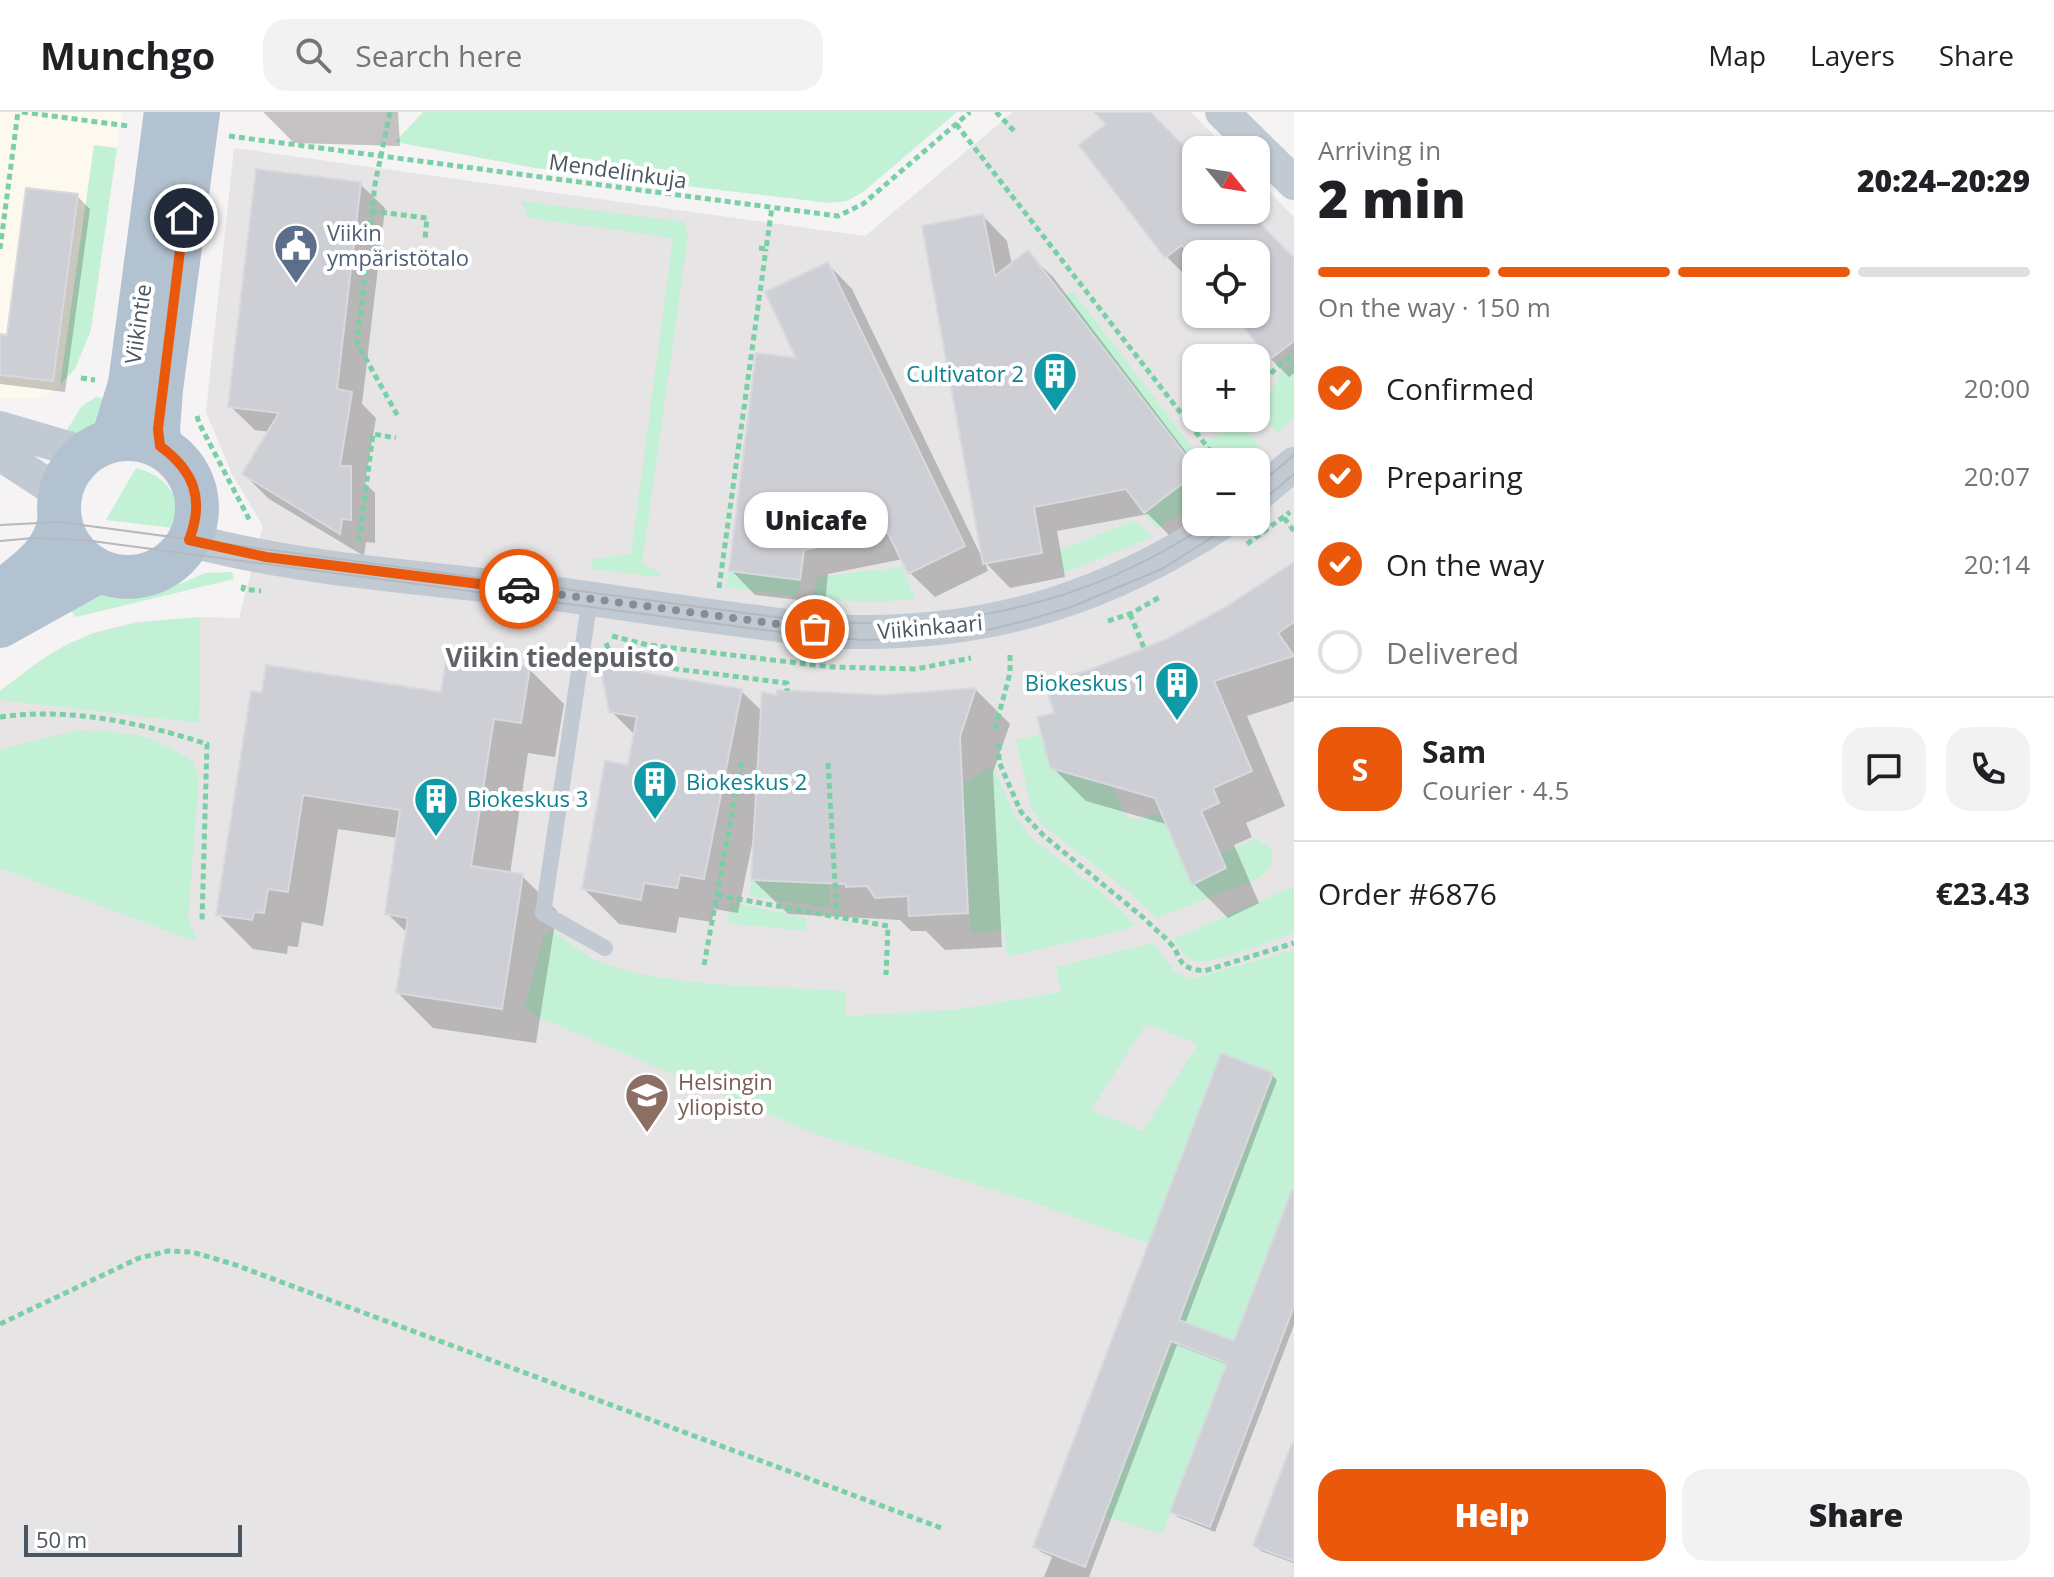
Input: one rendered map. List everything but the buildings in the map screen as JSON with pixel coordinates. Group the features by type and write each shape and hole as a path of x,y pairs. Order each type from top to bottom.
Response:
{"main road":[{"name":"Viikintie","path":"99,446 130,384 149,119"},
{"name":"Viikintie","path":"160,446 161,389 212,124"},
{"path":"2,618 57,538 60,508 69,471 99,446 137,439 160,446 177,458 189,475 196,495 197,516 189,540 173,560 157,571 138,576 118,576 99,571 75,552 60,508"},
{"path":"2,618 99,571"}],"street":[{"path":"1222,112 1294,183"},
{"path":"0,428 99,446"},
{"path":"0,454 60,508"},
{"path":"1270,484 1294,464"},
{"name":"Viikinkaari","path":"189,540 281,560 832,631 936,630 1026,613 1108,585 1149,567 1200,536"}],"lane":[{"path":"590,598 543,913 605,948"}],"path":[{"path":"0,249 20,112 149,119"},
{"path":"390,112 371,211 357,343 399,418"},
{"name":"Mendelinkuja","path":"212,124 382,157 838,216 863,204 970,112"},
{"path":"996,112 1016,133"},
{"path":"956,124 1208,448"},
{"path":"719,592 762,248 772,207"},
{"path":"371,211 427,218 425,239"},
{"path":"1270,374 1294,352"},
{"path":"196,408 199,423 255,531"},
{"path":"358,549 373,434 396,438"},
{"path":"1284,518 1294,531"},
{"path":"1130,614 1144,648"},
{"path":"603,634 613,661 787,683 787,691"},
{"path":"995,729 1010,673 1010,651"},
{"path":"0,717 58,716 115,720 163,729 207,744 202,920"},
{"path":"999,744 999,762 1021,812 1043,835 1145,919 1170,943 1179,961 1190,969 1204,971 1294,943"},
{"path":"704,965 742,759"},
{"path":"828,763 837,917"},
{"path":"717,895 888,926 886,975"},
{"path":"0,1324 139,1258 168,1251 192,1252 233,1264 944,1529"}],"shaded area":[{"path":"0,112 122,112 91,330 69,377 42,397 0,397"},
{"name":"Helsingin yliopisto","path":"1013,112 1191,112 1214,136 1182,136 1182,224 1270,224 1270,192 1294,217 1294,1577 0,1577 0,691 57,650 93,633 136,622 200,617 239,618 263,526 232,474 206,412 234,148 865,236"}],"green space":[{"path":"423,112 957,112 863,192 847,201 830,203 535,168 395,142"},
{"path":"94,145 117,148 91,330 75,369 60,385"},
{"path":"521,201 684,222 688,237 642,564 659,572 659,577 590,569 593,559 631,554 673,238 529,218"},
{"path":"1073,291 1192,448 1182,448 1182,451 1064,297"},
{"path":"1294,358 1294,417 1278,433 1270,424 1270,390 1279,381 1276,377"},
{"path":"96,397 117,401 89,431 63,436 82,406"},
{"path":"1222,432 1248,432 1260,448 1208,448 1204,443"},
{"path":"136,468 156,476 170,489 176,507 173,528 106,520"},
{"path":"1182,484 1182,513 1157,529 1144,513"},
{"path":"1135,520 1152,537 1064,573 1058,551"},
{"path":"901,567 916,599 877,602 813,599 817,577"},
{"path":"729,571 801,580 798,593 794,596 726,587"},
{"path":"232,572 234,579 76,617 64,603 100,589 135,594 159,593 205,573"},
{"path":"200,617 199,723 0,700 0,691 41,660 73,642 126,625"},
{"path":"76,731 109,732 151,739 193,762 199,777 188,919 197,942 0,868 0,749"},
{"path":"1042,734 1113,786 1122,809 1130,819 1142,819 1162,812 1192,884 1225,869 1220,854 1256,838 1272,850 1269,868 1255,880 1157,918 1129,892 1040,823 1031,807 1016,740"},
{"path":"993,766 1013,813 1029,836 1102,893 1135,924 1123,930 1007,957 1004,930 971,934 962,784"},
{"path":"828,854 830,908 750,896 751,880 805,882 807,855"},
{"path":"1294,886 1294,933 1229,956 1204,961 1188,957 1173,939"},
{"path":"730,902 806,918 806,931 727,923"},
{"path":"550,931 602,963 660,978 845,991 846,1016 955,1010 1061,992 1056,967 1153,943 1175,972 1192,979 1294,950 1294,1184 1234,1341 1179,1320 1272,1073 1222,1053 1149,1244 1032,1202 813,1133 538,1017 524,1008 544,936","holes":["1146,1024 1198,1044 1143,1131 1091,1110"]},
{"path":"1171,1341 1227,1363 1162,1534 1104,1516"}],"tram line":[{"path":"1270,475 1294,455"},
{"path":"1270,494 1294,474"},
{"path":"0,525 59,522 783,618 897,623 952,619 1006,610 1058,596 1110,577 1188,536"},
{"path":"0,541 34,538 84,540 780,632 861,640 987,630 1028,620 1071,607 1162,569 1214,536"}],"way so far":[{"path":"519,589 671,612 815,629"}],"place":[{"name":"Viikin ympäristötalo","path":"296,285"},
{"name":"Cultivator 2","path":"1055,413"},
{"name":"Unicafe","path":"815,629"},
{"name":"Biokeskus 1","path":"1177,722"},
{"name":"Biokeskus 2","path":"655,821"},
{"name":"Biokeskus 3","path":"436,838"},
{"name":"Helsingin yliopisto","path":"647,1134"}],"district":[{"name":"Viikin tiedepuisto","path":"560,658"}],"route":[{"path":"184,218 158,429 160,446 177,458 189,475 196,495 197,516 189,540 266,557 519,589"}]}
